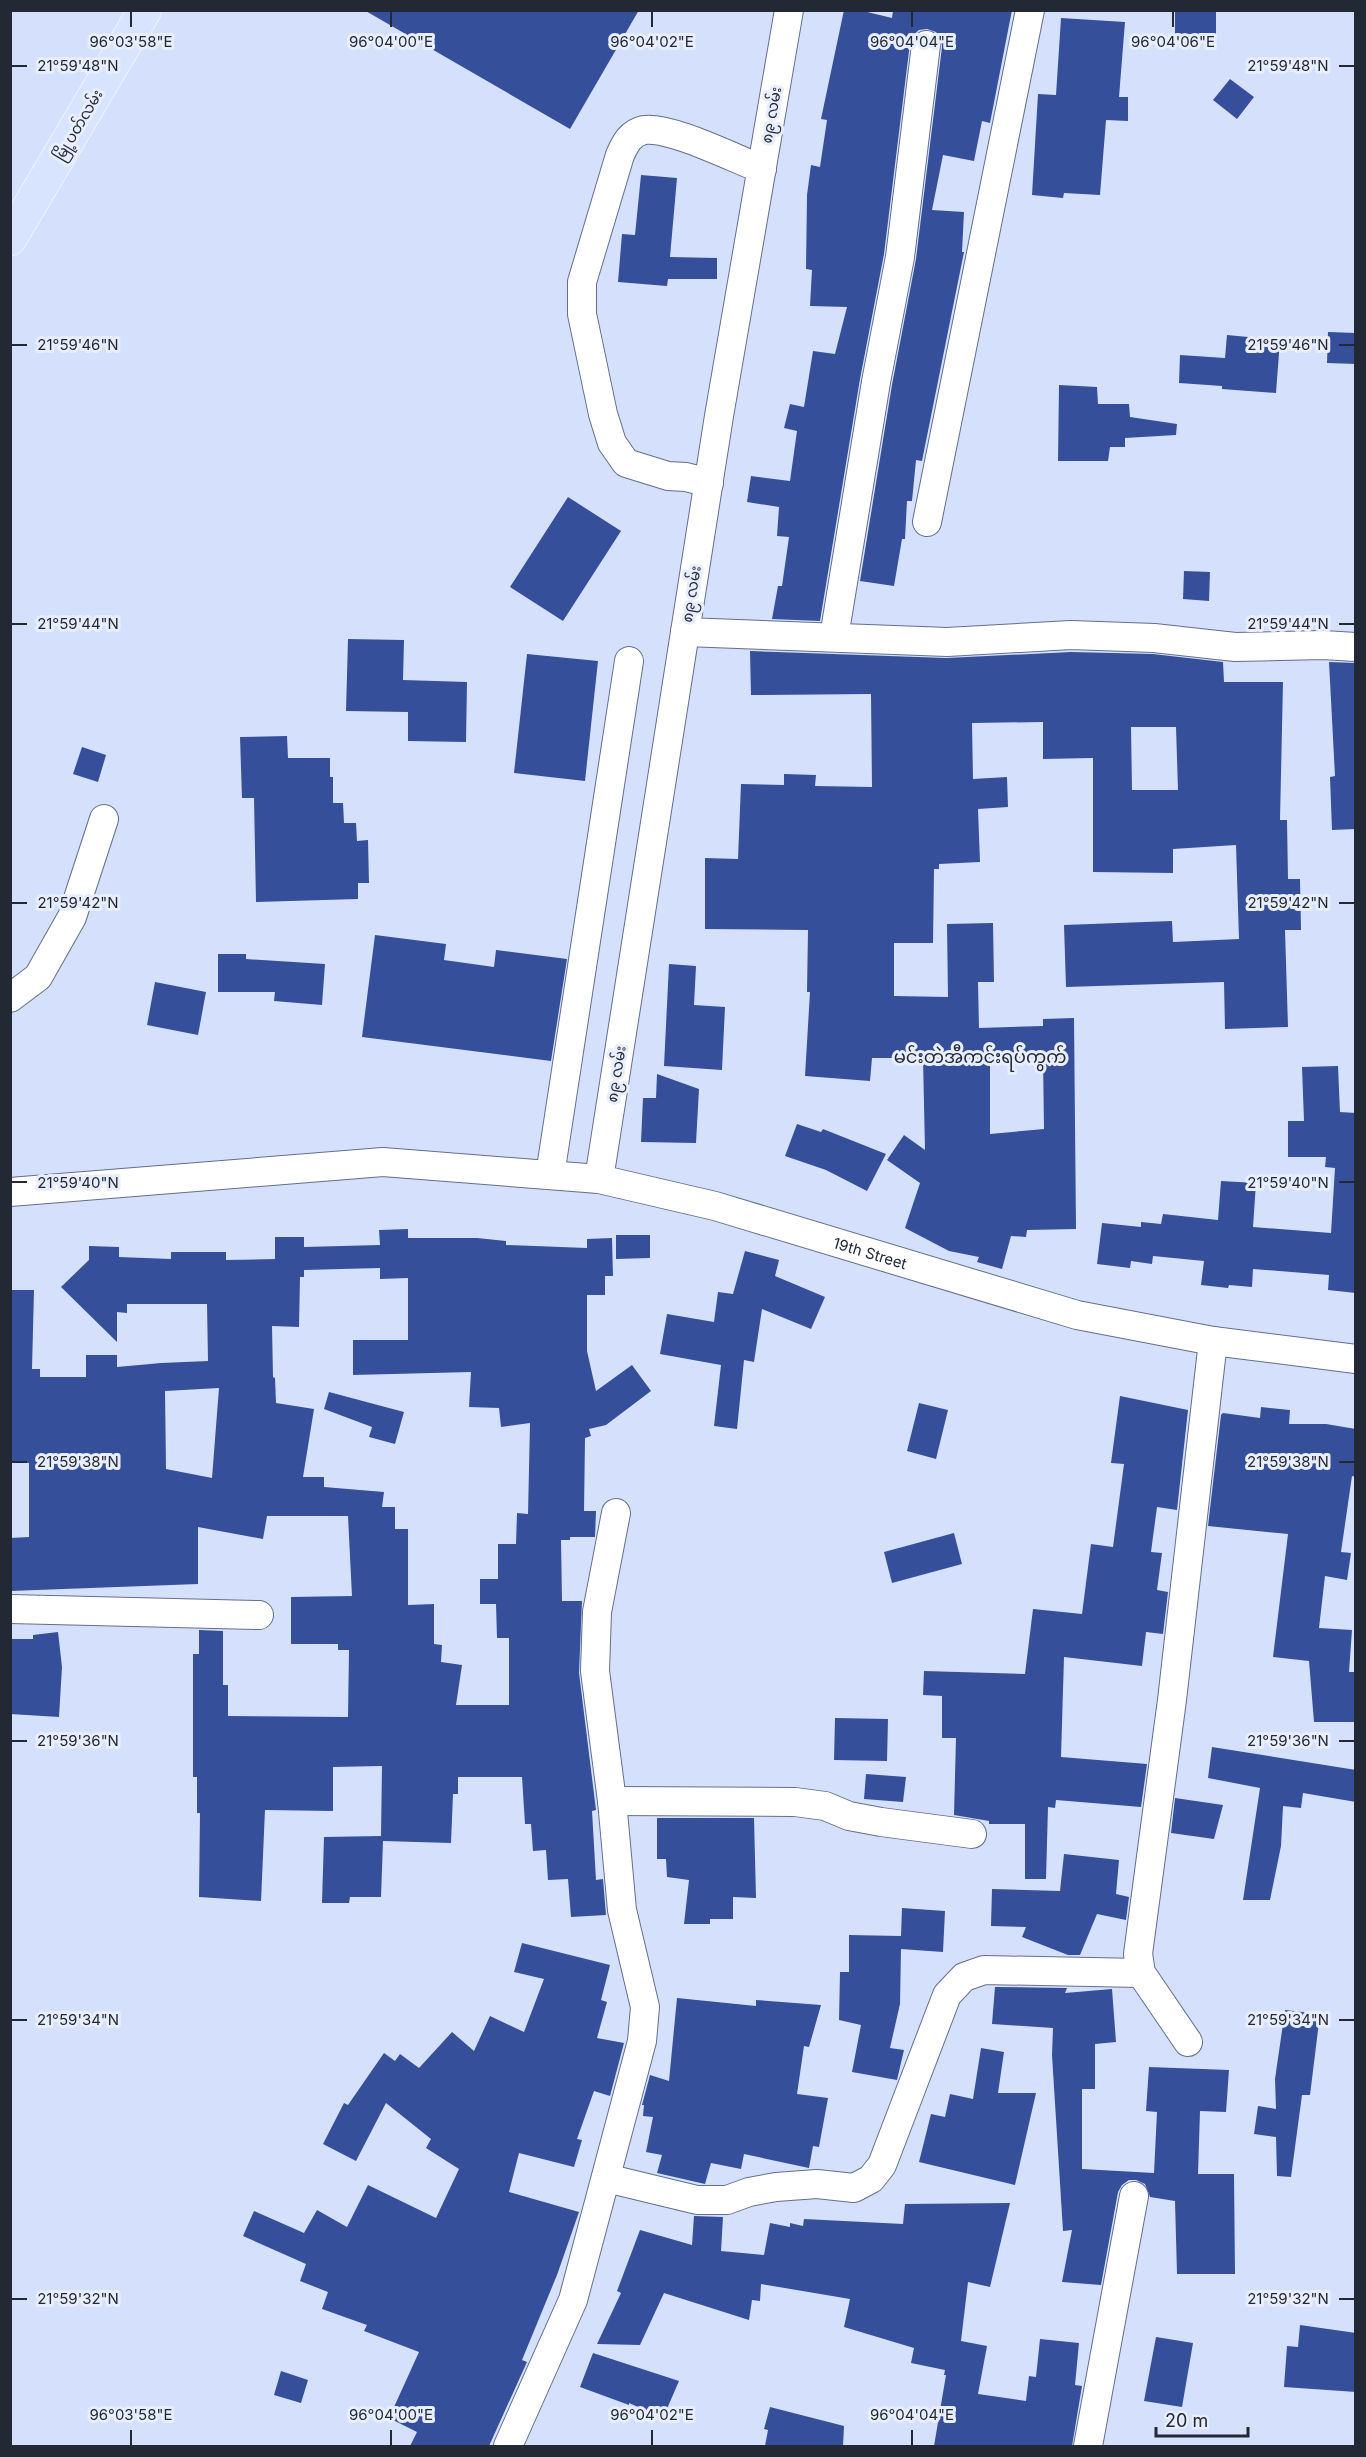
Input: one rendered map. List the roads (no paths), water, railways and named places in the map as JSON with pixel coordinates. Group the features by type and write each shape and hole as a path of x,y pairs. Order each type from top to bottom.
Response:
{"main road":[{"name":"မြို့ပတ်လမ်း","path":"10,238 145,10"}],"street":[{"name":"၈၉ လမ်း","path":"599,1179 709,483 789,10"},
{"path":"927,522 1030,10"},
{"path":"834,637 876,382 900,257 926,45"},
{"path":"709,483 686,477 668,476 626,463 612,443 594,374 582,314 582,282 620,155 627,139 642,130 663,130 762,169"},
{"path":"686,632 947,642 1071,635 1154,638 1235,647 1323,645 1356,647"},
{"path":"550,1175 629,662"},
{"path":"10,998 38,976 72,917 104,819"},
{"name":"19th Street","path":"10,1192 383,1161 599,1179 715,1206 1077,1315 1213,1341 1356,1359"},
{"path":"1188,2042 1141,1973 1138,1954 1172,1700 1213,1341"},
{"path":"508,2446 573,2300 642,2042 645,2007 622,1910 612,1801 595,1671 597,1612 616,1513"},
{"path":"10,1609 259,1615"},
{"path":"612,1801 795,1802 825,1806 849,1816 881,1822 972,1834"},
{"path":"606,2178 697,2200 727,2200 749,2192 776,2187 817,2184 854,2188 871,2179 882,2165 947,1995 964,1977 984,1970 1141,1973"},
{"path":"1088,2446 1134,2196"}],"district":[{"name":"မင်းတဲအီကင်းရပ်ကွက်","path":"980,1056"}]}
